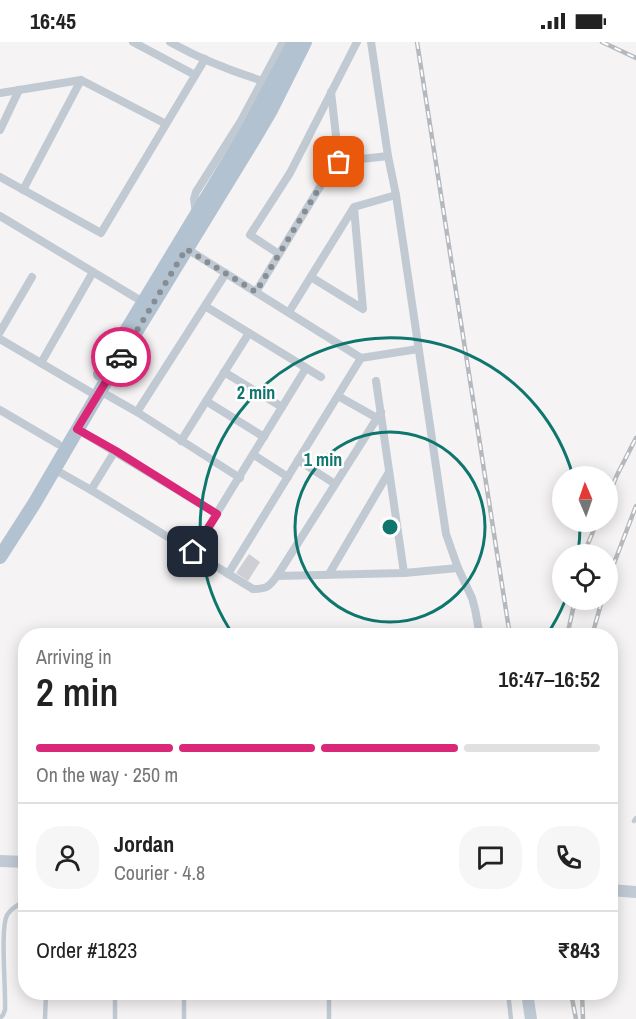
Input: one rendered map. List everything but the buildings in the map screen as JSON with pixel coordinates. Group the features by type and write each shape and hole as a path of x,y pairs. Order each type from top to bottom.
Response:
{"main road":[{"path":"0,541 58,444 96,393 186,249 294,42"},
{"path":"0,557 77,429 143,302 196,214 211,200 270,111 305,42"}],"street":[{"path":"133,42 195,75"},
{"path":"170,42 184,45 205,59 232,71 263,81"},
{"path":"196,214 194,207 196,192 231,137 283,42"},
{"path":"279,254 250,235 290,173 357,42"},
{"path":"371,42 446,534 472,598 479,628"},
{"path":"0,177 101,233 205,59"},
{"path":"0,93 81,80 166,124"},
{"path":"23,190 81,80"},
{"path":"0,130 19,90"},
{"path":"332,92 339,162"},
{"path":"256,292 335,162 388,156"},
{"path":"289,312 354,207 396,195"},
{"path":"311,277 363,309 354,207"},
{"path":"0,216 143,302"},
{"path":"186,249 361,358 418,349"},
{"path":"41,363 93,272"},
{"path":"137,412 226,273"},
{"path":"0,332 32,277"},
{"path":"205,306 321,377"},
{"path":"181,441 249,333"},
{"path":"0,339 96,393 137,412 240,478"},
{"path":"228,574 361,358"},
{"path":"193,552 306,368"},
{"path":"224,372 282,407"},
{"path":"376,381 379,415 404,573"},
{"path":"338,396 379,415"},
{"path":"206,401 264,437"},
{"path":"0,410 58,444"},
{"path":"53,470 91,490 253,589 263,589 270,586 277,576 379,415"},
{"path":"77,429 217,514"},
{"path":"91,490 116,451"},
{"path":"254,455 288,477"},
{"path":"298,460 335,484"},
{"path":"329,574 389,472"},
{"path":"277,576 404,573 458,568"},
{"path":"0,861 18,862"},
{"path":"618,891 636,892"},
{"path":"528,1000 531,1019"}],"lane":[{"path":"0,1018 5,1010 3,937 6,916 18,905"},
{"path":"45,1019 46,1000"},
{"path":"115,1000 115,1019"},
{"path":"184,1000 184,1019"},
{"path":"328,1000 329,1019"},
{"path":"509,1000 511,1019"}],"railway":[{"path":"417,42 509,628"},
{"path":"602,42 636,58"},
{"path":"618,473 636,438"},
{"path":"618,553 636,506"},
{"path":"588,544 593,532"},
{"path":"569,628 573,610"},
{"path":"594,628 599,610"},
{"path":"572,1000 576,1019"},
{"path":"582,1000 583,1019"}],"way so far":[{"path":"121,357 186,249 256,292 335,162 339,162"}],"route":[{"path":"121,357 77,429 217,514 193,552"}]}
